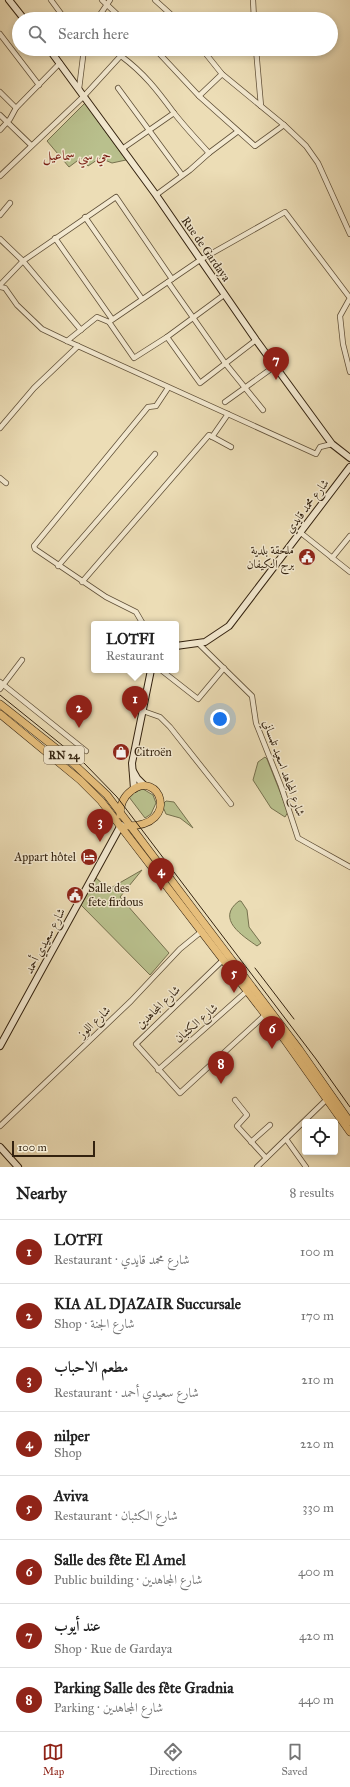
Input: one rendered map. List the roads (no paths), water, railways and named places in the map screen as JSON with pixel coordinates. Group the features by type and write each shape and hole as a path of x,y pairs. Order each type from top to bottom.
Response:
{"main road":[{"name":"RN 24","path":"0,704 62,753 107,795 120,813"},
{"name":"RN 24","path":"0,714 80,780 97,796 202,931 328,1099 350,1132"},
{"path":"140,841 142,829 146,823 159,812 161,800 156,791 144,785 134,789 126,796 120,813 120,824 128,826 146,823"},
{"path":"107,795 119,797 126,796"},
{"path":"120,813 128,826 168,875 294,1042 350,1122"}],"street":[{"path":"9,0 18,12"},
{"path":"51,0 60,12"},
{"path":"102,0 115,12"},
{"path":"101,12 110,0"},
{"path":"155,0 168,12"},
{"path":"253,0 254,12"},
{"path":"0,34 12,50"},
{"path":"17,56 39,85"},
{"name":"Rue de Gardaya","path":"54,56 156,195 224,295 332,444 350,458"},
{"path":"79,89 83,56"},
{"path":"0,176 84,96 121,56 134,66 158,90 174,113 208,153"},
{"path":"162,56 199,96 237,132 255,146 284,125"},
{"path":"208,56 222,74 284,125 306,146 318,163 350,234"},
{"path":"257,56 261,106"},
{"path":"0,130 8,122 16,108 60,63"},
{"path":"199,96 222,74"},
{"path":"118,88 148,131 182,175"},
{"path":"0,92 16,108"},
{"path":"122,149 174,113"},
{"path":"0,115 31,146"},
{"path":"156,195 190,170 208,153 237,132"},
{"path":"263,410 244,388 193,318 116,197 23,261 0,286 5,288 17,305 42,329 67,341 316,454 320,447 332,444"},
{"path":"0,215 10,203"},
{"path":"67,341 97,317 111,320 200,260 285,212 350,298 340,316 343,344 350,372"},
{"path":"86,217 142,299"},
{"path":"55,238 111,320 134,358 167,337 224,295"},
{"path":"0,239 23,261 81,330"},
{"path":"167,337 200,383 256,340"},
{"path":"0,428 34,388 78,346"},
{"path":"225,402 275,366"},
{"path":"141,621 136,612 82,582 35,549 34,546 148,407 156,406 168,388"},
{"path":"212,437 228,414"},
{"path":"82,582 209,435 231,447"},
{"path":"58,566 155,454"},
{"name":"شارع محمد قايدي","path":"179,646 199,644 214,637 232,623 349,471"},
{"path":"0,478 6,483"},
{"path":"301,533 350,572"},
{"path":"332,558 350,536"},
{"name":"شارع المجاهد اسعيد تلمساني","path":"199,644 252,696 256,723 281,786 298,838 350,867"},
{"path":"0,689 2,683 22,660"},
{"path":"165,673 198,699 224,668"},
{"path":"134,789 132,767 150,673"},
{"path":"2,683 86,751"},
{"path":"143,711 160,717 170,727 231,804"},
{"path":"132,767 137,778 144,785"},
{"name":"شارع سعيدي أحمد","path":"0,1046 120,824"},
{"name":"شارع اللوز","path":"0,1126 131,1001 180,949 202,931"},
{"name":"شارع المجاهدين","path":"223,960 135,1043 158,1070 181,1092 265,1015"},
{"name":"شارع الكثبان","path":"158,1070 247,991"},
{"path":"257,1167 328,1099"},
{"path":"235,1100 247,1115 237,1126 266,1158"},
{"path":"251,1142 270,1125"},
{"path":"286,1139 306,1167"},
{"path":"0,1147 18,1167"}],"tram line":[{"path":"0,695 83,762 117,797 316,1059 350,1107"},
{"path":"255,968 294,1019"}],"place":[{"name":"عند أيوب","path":"276,380"},
{"name":"ملحقة بلدية برج الكيفان","path":"307,557"},
{"name":"LOTFI","path":"135,719"},
{"name":"KIA AL DJAZAIR Succursale","path":"79,728"},
{"name":"Citroën","path":"121,752"},
{"name":"مطعم الاحباب","path":"100,842"},
{"name":"Appart hôtel","path":"89,857"},
{"name":"nilper","path":"161,891"},
{"name":"Salle des fete firdous","path":"75,895"},
{"name":"Aviva","path":"234,993"},
{"name":"Salle des fête El Amel","path":"272,1049"},
{"name":"Parking Salle des fête Gradnia","path":"221,1084"}],"district":[{"name":"حي سي سماعيل","path":"77,155"}]}
